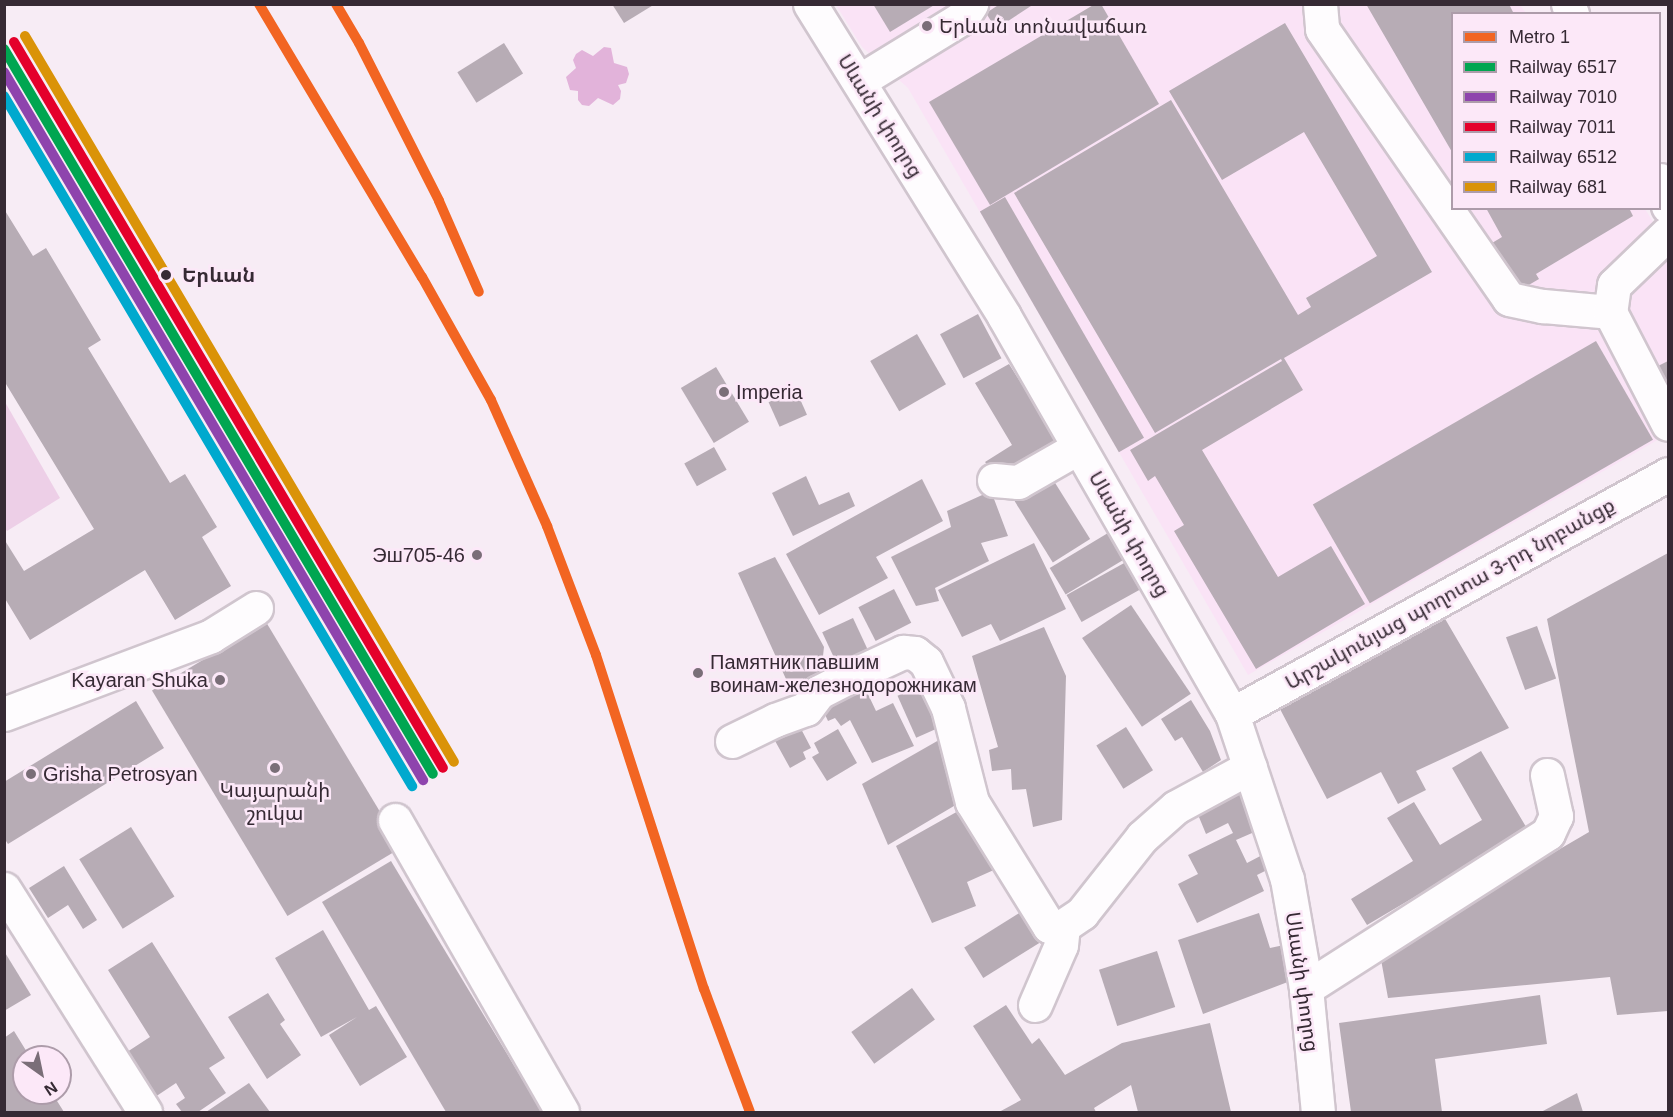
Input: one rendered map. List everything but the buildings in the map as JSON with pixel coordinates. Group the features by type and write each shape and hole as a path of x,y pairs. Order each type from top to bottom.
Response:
{"street":[{"name":"Սևանի փողոց","path":"810,4 992,297 1232,714 1287,879 1306,988 1318,1113"},
{"path":"859,81 962,18 971,4"},
{"path":"1320,4 1322,29 1509,300 1543,306 1610,312"},
{"path":"1661,183 1668,194 1668,207"},
{"path":"1668,233 1614,285 1610,312 1668,424"},
{"path":"994,480 1018,482 1079,447"},
{"name":"Արշակունյաց պողոտա 3-րդ նրբանցք","path":"1232,714 1668,474"},
{"path":"4,714 211,636 256,608"},
{"path":"732,741 775,720 806,709 819,692 849,676 903,652 915,653 926,662 948,708 972,802 1049,926 1063,926 1082,913 1142,837 1176,807 1250,767"},
{"path":"1306,988 1548,833 1556,816 1547,775"},
{"path":"395,820 561,1113"},
{"path":"4,889 145,1113"},
{"path":"1035,1005 1061,945 1063,926"}],"shaded area":[{"path":"836,5 1520,5 1525,12 1451,12 1451,210 1646,210 1668,246 1668,434 1248,675 908,88 862,47"},
{"path":"604,47 611,48 614,63 627,67 629,74 626,83 618,85 621,91 620,99 613,105 598,98 589,106 582,105 578,100 578,91 570,90 566,77 576,68 573,60 576,54 582,50 593,56"},
{"path":"5,402 60,498 7,531 4,527"}],"metro line":[{"name":"1","path":"259,4 422,277 491,400 547,526 596,655 704,989 750,1112"},
{"name":"1","path":"336,4 359,43 439,201 479,292"}],"rail line":[{"name":"681","path":"25,36 454,762"},
{"name":"7011","path":"14,42 443,768"},
{"name":"6517","path":"4,49 433,774"},
{"name":"7010","path":"4,72 423,780"},
{"name":"6512","path":"4,96 412,786"}],"place":[{"name":"Երևան տոնավաճառ","path":"927,26"},
{"name":"Երևան","path":"166,275"},
{"name":"Imperia","path":"724,392"},
{"name":"Эш705-46","path":"477,555"},
{"name":"Памятник павшим воинам-железнодорожникам","path":"698,673"},
{"name":"Kayaran Shuka","path":"220,680"},
{"name":"Կայարանի շուկա","path":"275,768"},
{"name":"Grisha Petrosyan","path":"31,774"}]}
